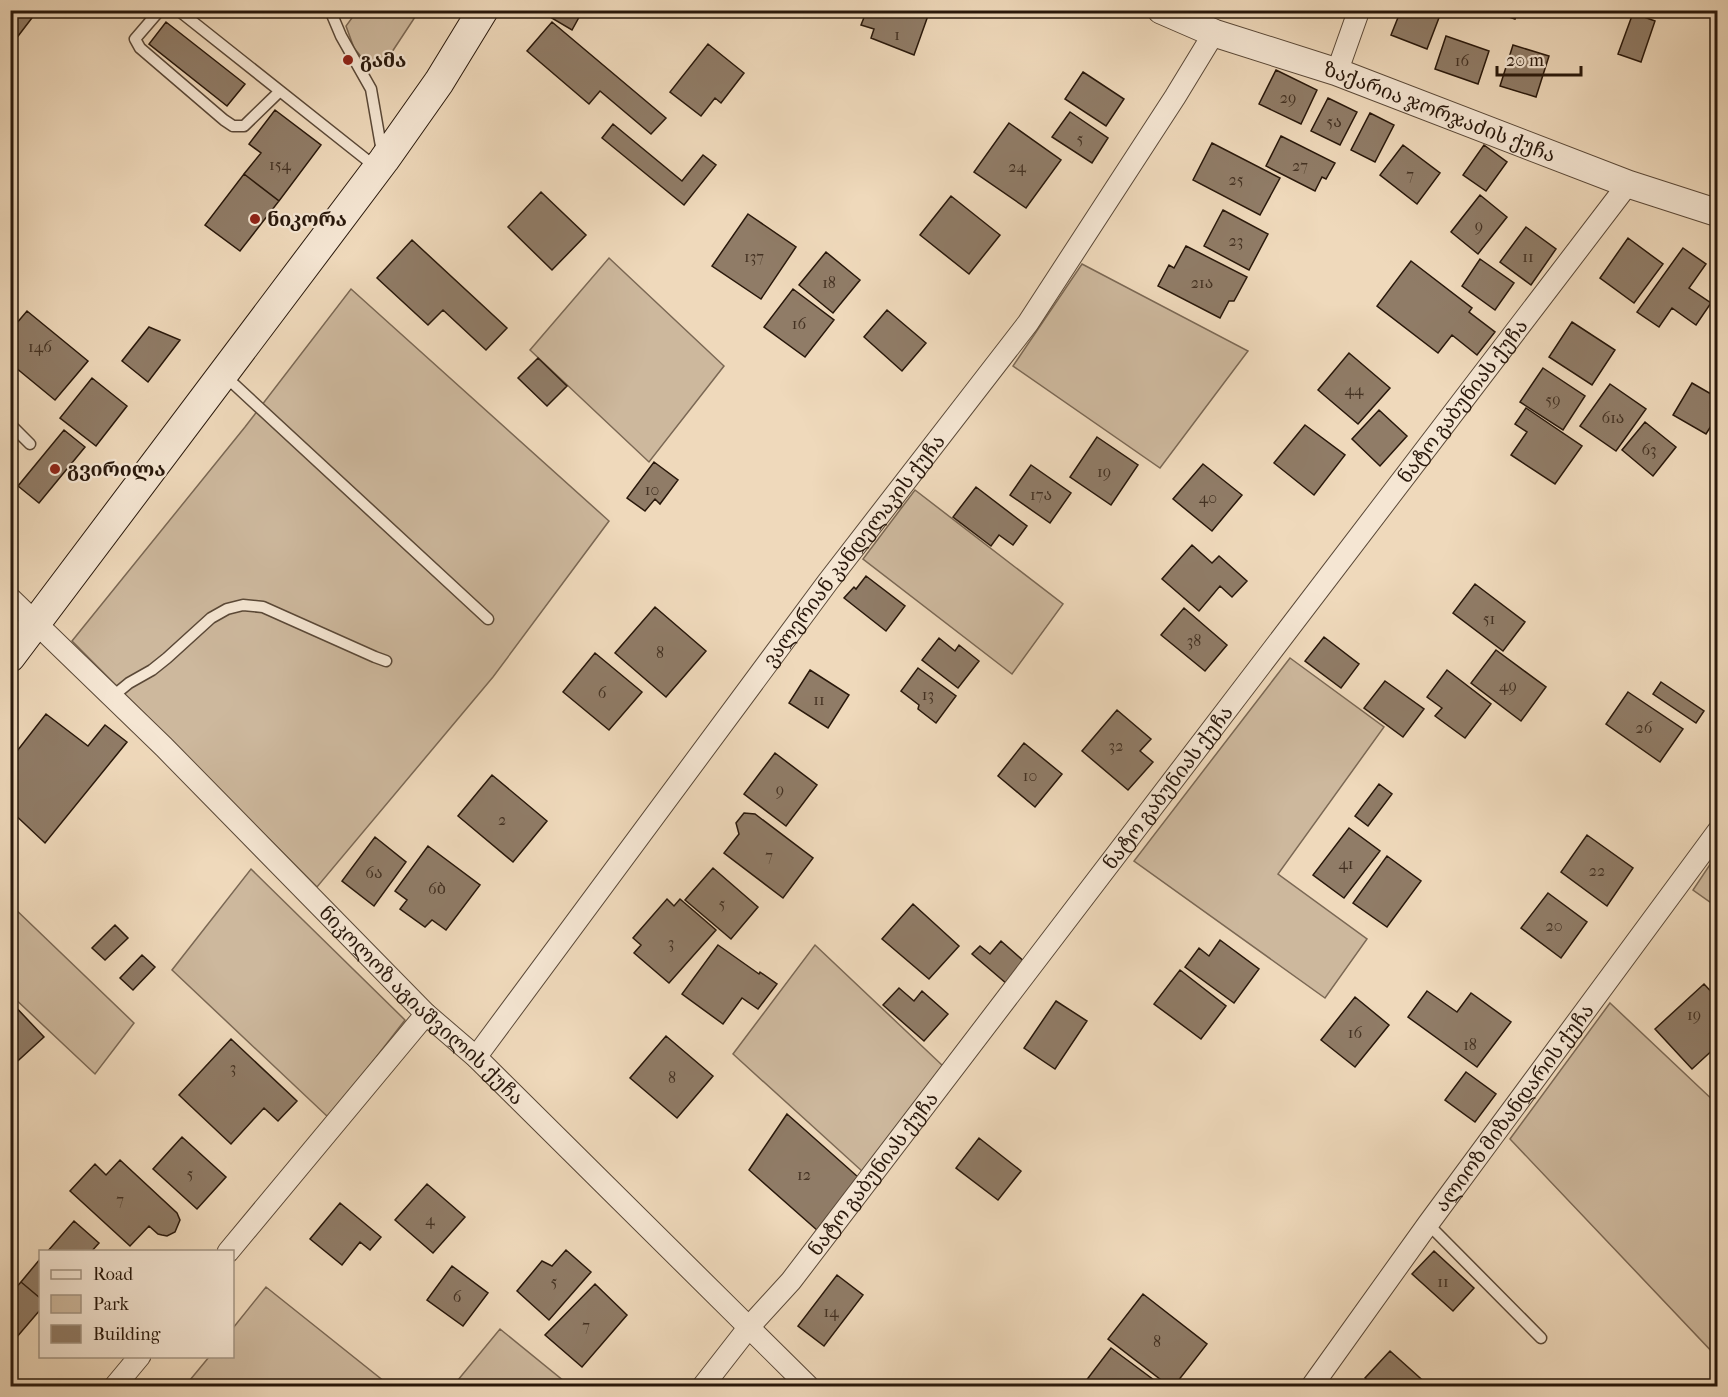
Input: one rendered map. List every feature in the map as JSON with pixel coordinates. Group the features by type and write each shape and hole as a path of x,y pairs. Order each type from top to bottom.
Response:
{"main road":[{"path":"10,657 381,164 439,82 483,10"}],"street":[{"name":"ზაქარია ჯორჯაძის ქუჩა","path":"1161,10 1214,33 1337,72 1628,184 1718,213"},
{"path":"1337,72 1359,10"},
{"name":"ვალერიან კანდელაკის ქუჩა","path":"476,1057 827,583 1028,323 1214,33"},
{"name":"ნატო გაბუნიას ქუჩა","path":"702,1386 749,1327 791,1281 1628,184"},
{"name":"ნიკოლოზ აგიაშვილის ქუჩა","path":"10,598 172,755 426,1014 476,1057 808,1386"},
{"name":"ალიოზ მიზანდარის ქუჩა","path":"1312,1386 1428,1224 1718,831"},
{"path":"229,1250 426,1014"},
{"path":"115,1386 138,1358"}],"lane":[{"path":"160,10 135,39 140,48 224,120 233,126 244,126 279,92"},
{"path":"178,10 279,92 381,164"},
{"path":"330,10 341,36 371,89 381,164"},
{"path":"223,374 488,619"},
{"path":"10,424 30,444"},
{"path":"112,697 129,683 152,670 211,618 227,609 243,605 263,607 365,653 386,660"},
{"path":"1428,1224 1541,1338"}],"green space":[{"path":"357,11 419,11 388,58 375,62 363,59 354,48 346,26"},
{"path":"609,258 724,366 649,462 530,350"},
{"path":"1082,264 1248,351 1160,468 1013,366"},
{"path":"351,289 609,521 493,677 317,887 72,641 245,427"},
{"path":"915,490 1063,604 1012,674 863,559"},
{"path":"1290,658 1384,727 1278,874 1367,939 1325,998 1134,861"},
{"path":"1717,854 1717,907 1693,890"},
{"path":"251,869 405,1020 329,1118 172,970"},
{"path":"11,905 134,1023 95,1074 11,995"},
{"path":"815,945 943,1066 863,1172 733,1054"},
{"path":"1610,1003 1717,1104 1717,1357 1510,1139"},
{"path":"266,1287 390,1386 185,1386 208,1358 234,1358 234,1327"},
{"path":"500,1329 570,1386 453,1386"}],"building":[{"path":"10,10 38,10 12,44 10,42"},
{"path":"554,10 583,10 572,30 550,17"},
{"path":"867,10 930,10 914,55 871,38 874,29 861,25"},
{"path":"1401,10 1442,10 1427,49 1391,35"},
{"path":"1501,10 1519,10 1515,19 1500,14"},
{"path":"1633,13 1655,21 1641,62 1618,54"},
{"path":"166,22 245,84 227,106 149,44"},
{"path":"552,22 666,118 651,134 600,91 589,104 527,51"},
{"path":"1446,36 1489,51 1478,84 1435,69"},
{"path":"708,44 744,73 721,103 715,98 701,116 670,92"},
{"path":"1513,45 1549,56 1536,97 1500,86"},
{"path":"1276,70 1317,90 1301,124 1259,104"},
{"path":"1083,72 1124,99 1106,126 1065,99"},
{"path":"1328,98 1357,112 1340,145 1311,131"},
{"path":"275,110 321,145 279,201 244,174 261,153 249,144"},
{"path":"1070,112 1108,138 1092,163 1052,137"},
{"path":"1370,113 1394,125 1375,162 1351,150"},
{"path":"1009,123 1061,160 1026,208 974,172"},
{"path":"613,124 682,181 703,155 716,165 684,205 602,138"},
{"path":"1281,136 1335,163 1326,179 1322,177 1315,191 1266,166"},
{"path":"1212,143 1280,178 1260,215 1193,180"},
{"path":"1403,145 1440,173 1417,204 1380,175"},
{"path":"1484,145 1507,162 1486,191 1463,175"},
{"path":"244,174 279,201 240,251 205,225"},
{"path":"541,192 586,235 552,270 508,227"},
{"path":"1480,195 1507,217 1478,254 1451,232"},
{"path":"951,196 1000,235 969,274 920,235"},
{"path":"1223,210 1268,234 1249,270 1204,246"},
{"path":"748,214 796,247 761,299 712,266"},
{"path":"1526,227 1556,249 1531,285 1500,262"},
{"path":"1628,238 1663,264 1634,303 1600,278"},
{"path":"412,240 507,328 486,350 443,310 428,325 377,278"},
{"path":"1186,246 1247,277 1234,301 1229,301 1220,318 1158,286 1169,265 1174,268"},
{"path":"1683,248 1706,264 1689,288 1711,303 1696,325 1672,308 1659,327 1637,312"},
{"path":"826,252 860,280 833,313 799,285"},
{"path":"1480,259 1514,283 1495,310 1462,286"},
{"path":"1411,261 1472,308 1469,312 1495,332 1477,355 1452,335 1438,353 1377,306"},
{"path":"793,289 834,320 805,357 764,327"},
{"path":"887,310 926,343 902,371 864,337"},
{"path":"27,311 88,361 55,400 10,363 10,331"},
{"path":"1572,322 1615,350 1592,385 1549,357"},
{"path":"149,327 180,340 148,382 122,361"},
{"path":"1349,353 1390,388 1358,424 1318,390"},
{"path":"538,358 567,386 547,406 518,378"},
{"path":"1543,368 1585,396 1563,430 1520,402"},
{"path":"92,378 127,406 96,446 60,418"},
{"path":"1692,383 1718,398 1718,415 1706,434 1673,415"},
{"path":"1610,384 1646,409 1616,451 1580,426"},
{"path":"1526,408 1582,446 1555,484 1511,455 1527,432 1515,424"},
{"path":"1379,410 1407,436 1380,466 1352,439"},
{"path":"1645,422 1676,447 1653,476 1622,450"},
{"path":"1305,425 1345,455 1314,495 1274,463"},
{"path":"64,430 85,447 39,503 18,486"},
{"path":"1097,437 1138,465 1111,505 1070,477"},
{"path":"654,462 678,480 660,504 655,499 645,511 627,498"},
{"path":"1203,464 1242,495 1212,531 1173,499"},
{"path":"1031,465 1071,493 1050,523 1010,495"},
{"path":"976,487 1027,526 1013,545 999,535 991,546 953,517"},
{"path":"1192,545 1212,563 1219,556 1247,581 1232,597 1220,586 1199,611 1162,579"},
{"path":"866,576 905,606 886,631 844,598 854,587 856,589"},
{"path":"1475,584 1525,622 1503,651 1453,613"},
{"path":"655,607 706,651 666,697 615,653"},
{"path":"1184,608 1227,645 1205,671 1161,635"},
{"path":"1324,637 1359,664 1341,688 1305,661"},
{"path":"939,638 955,651 959,645 979,661 958,688 922,660"},
{"path":"1496,650 1546,687 1521,721 1471,683"},
{"path":"595,653 642,692 609,730 563,692"},
{"path":"918,668 956,696 936,723 918,709 919,705 901,691"},
{"path":"810,670 849,695 828,728 789,703"},
{"path":"1447,670 1491,704 1465,738 1435,716 1442,708 1427,697"},
{"path":"1385,681 1424,709 1403,737 1364,708"},
{"path":"1661,682 1704,711 1696,723 1653,694"},
{"path":"1628,692 1683,729 1660,762 1606,724"},
{"path":"1117,710 1151,739 1140,751 1153,762 1128,790 1082,751"},
{"path":"46,714 88,746 105,725 127,742 45,843 10,810 10,760"},
{"path":"1024,743 1062,774 1035,807 998,776"},
{"path":"775,753 817,785 786,826 744,794"},
{"path":"492,775 547,821 513,862 458,816"},
{"path":"1379,784 1392,794 1368,826 1355,816"},
{"path":"744,813 755,814 813,858 783,898 724,853 739,834 736,823"},
{"path":"1349,828 1380,851 1344,898 1313,875"},
{"path":"1587,835 1633,868 1607,906 1561,872"},
{"path":"375,837 406,862 374,906 342,881"},
{"path":"428,846 480,885 446,930 432,920 425,927 400,909 407,900 395,891"},
{"path":"1387,856 1421,881 1387,927 1353,903"},
{"path":"713,868 758,907 731,939 685,900"},
{"path":"1548,893 1587,922 1561,958 1521,928"},
{"path":"667,899 674,906 680,899 716,930 669,983 634,953 641,945 633,938"},
{"path":"913,904 959,946 929,979 882,939"},
{"path":"115,925 128,938 105,960 92,948"},
{"path":"1220,940 1259,969 1234,1003 1185,967 1199,948 1209,956"},
{"path":"1001,941 1026,963 1007,984 972,954 980,946 990,954"},
{"path":"718,945 777,984 758,1009 742,998 723,1024 682,994"},
{"path":"142,955 155,967 133,990 120,978"},
{"path":"1180,970 1226,1006 1201,1039 1154,1004"},
{"path":"1704,984 1718,999 1718,1045 1692,1069 1655,1029"},
{"path":"899,988 914,1001 922,991 948,1014 924,1041 883,1005"},
{"path":"1427,991 1457,1012 1471,993 1511,1022 1477,1067 1408,1017"},
{"path":"1355,997 1389,1025 1355,1067 1321,1040"},
{"path":"10,1001 44,1037 10,1068"},
{"path":"1056,1001 1087,1021 1055,1069 1024,1048"},
{"path":"666,1036 713,1076 677,1118 630,1078"},
{"path":"231,1039 297,1101 278,1121 264,1108 231,1144 179,1095"},
{"path":"1466,1072 1496,1094 1475,1122 1445,1100"},
{"path":"787,1114 858,1177 818,1231 749,1170"},
{"path":"182,1137 226,1177 197,1209 153,1169"},
{"path":"979,1138 1021,1171 998,1200 956,1168"},
{"path":"120,1160 177,1213 180,1220 175,1232 167,1236 162,1235 149,1226 130,1246 70,1191 95,1164 106,1175"},
{"path":"427,1184 465,1217 433,1253 395,1220"},
{"path":"340,1203 381,1237 370,1250 360,1242 342,1265 310,1239"},
{"path":"74,1221 99,1243 93,1250 49,1250"},
{"path":"566,1250 591,1272 549,1320 517,1291 542,1261 552,1266"},
{"path":"1434,1251 1474,1288 1453,1311 1412,1274"},
{"path":"39,1260 39,1297 21,1282"},
{"path":"452,1266 488,1293 463,1326 427,1300"},
{"path":"837,1275 863,1295 824,1346 798,1326"},
{"path":"21,1282 39,1297 39,1311 10,1345 10,1294"},
{"path":"595,1284 627,1315 582,1367 545,1335"},
{"path":"1143,1294 1207,1344 1174,1386 1169,1386 1108,1339"},
{"path":"1111,1348 1162,1386 1082,1386"},
{"path":"1390,1351 1429,1386 1374,1386 1365,1378"}],"place":[{"name":"გამა","path":"348,60"},
{"name":"ნიკორა","path":"255,219"},
{"name":"გვირილა","path":"55,469"}]}
